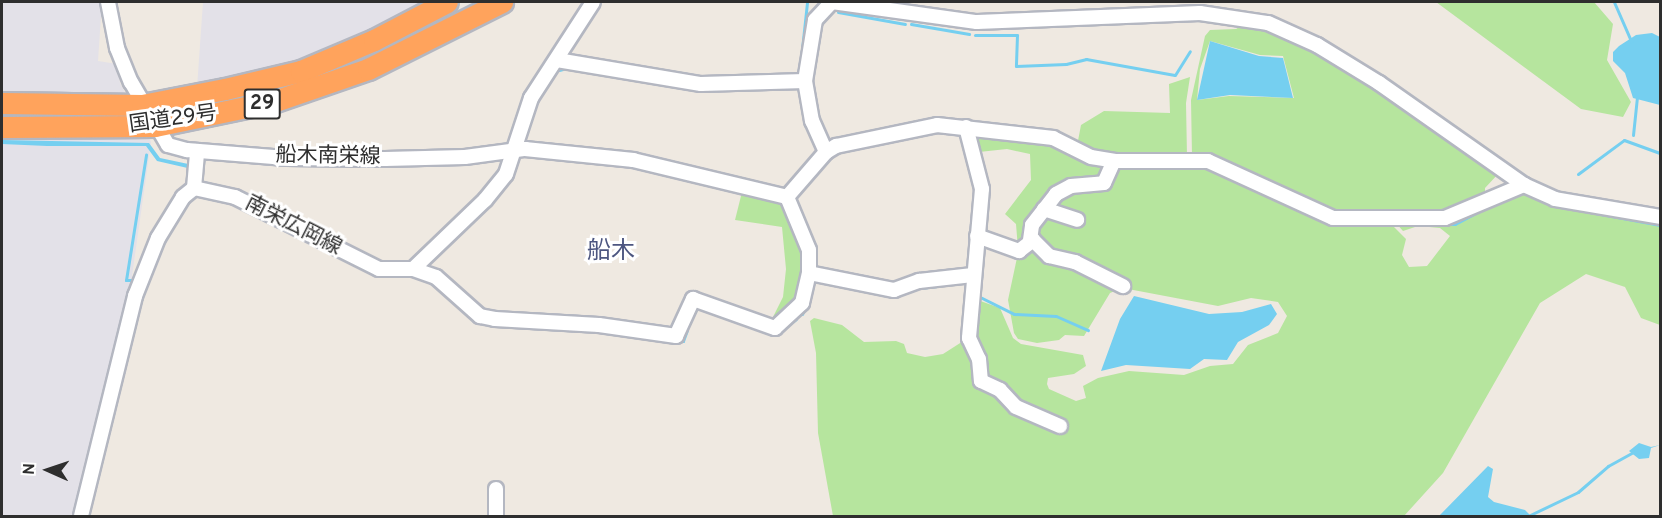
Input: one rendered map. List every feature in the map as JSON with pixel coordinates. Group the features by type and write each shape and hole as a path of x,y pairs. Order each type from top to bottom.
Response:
{"highway":[{"name":"国道29号","path":"2,104 142,105 301,71 374,40 447,2"},
{"name":"国道29号","path":"2,127 155,126 275,101 368,69 502,2"}],"street":[{"name":"船木南栄線","path":"108,2 117,48 142,105 168,145 198,151 286,158 465,157 513,150 633,160 787,197"},
{"path":"593,2 531,98 506,174 485,200 412,269 436,277 480,316 599,325 676,336 693,299 774,327 802,303 809,273 809,250 787,197 826,152 836,146 938,125 1053,138 1091,157 1114,161 1208,161 1333,218 1445,218 1524,185"},
{"path":"826,152 812,121 805,81 815,20 819,11 832,2 918,9 977,22 1200,13 1240,17 1268,23 1317,45 1379,83 1524,185 1555,199 1660,217"},
{"path":"1240,2 1240,17"},
{"path":"557,60 701,84 805,81"},
{"path":"966,127 982,189 969,338 979,359 981,381 1000,390 1016,407 1060,426"},
{"path":"81,516 135,296 172,212 194,188 198,151"},
{"path":"977,236 1019,251 1030,240 1032,225 1060,190 1104,183 1114,161"},
{"name":"南栄広岡線","path":"194,188 235,197 379,269 412,269"},
{"path":"1044,209 1077,220"},
{"path":"1030,240 1049,256 1075,262 1123,286"},
{"path":"809,273 894,290 919,281 973,275"},
{"path":"496,489 496,516"}],"shaded area":[{"path":"2,2 102,2 98,61 117,64 120,83 151,142 132,276 138,280 79,516 2,516"},
{"path":"203,2 436,2 283,68 197,88"}],"green space":[{"path":"1436,2 1594,2 1613,24 1607,60 1631,102 1623,117 1581,109"},
{"path":"1248,22 1291,36 1355,73 1499,173 1485,188 1485,200 1461,211 1339,215 1192,156 1191,100 1205,36 1210,30 1236,29","holes":["1210,41 1260,55 1283,56 1294,98 1229,96 1197,100 1200,69"]},
{"path":"1190,77 1186,103 1187,156 1115,158 1077,146 1081,125 1104,111 1170,113 1169,84"},
{"path":"982,134 1040,139 1112,163 1108,177 1067,186 1018,249 1016,224 1005,214 1031,180 1030,154 1007,149 979,152 977,140"},
{"path":"1201,163 1301,205 1390,223 1406,239 1402,255 1409,267 1427,266 1450,236 1440,228 1418,226 1403,231 1395,222 1419,219 1456,223 1516,190 1660,222 1660,325 1641,318 1625,287 1586,274 1540,303 1443,473 1404,516 833,516 818,433 816,353 810,321 814,318 842,325 864,342 896,341 904,344 907,353 925,357 943,354 968,338 985,383 974,349 972,298 1000,308 1013,338 1021,344 1083,355 1086,366 1074,374 1048,378 1047,384 1049,389 1076,401 1086,398 1083,386 1098,378 1129,371 1184,375 1210,366 1233,364 1248,345 1278,333 1287,316 1278,302 1251,298 1218,306 1128,289 1062,258 1032,238 1058,194 1095,187 1115,164"},
{"path":"742,192 787,206 806,259 799,305 769,325 783,297 786,269 782,227 735,220"},
{"path":"1029,243 1122,288 1110,293 1084,336 1065,335 1059,340 1037,343 1018,339 1014,333 1008,300 1018,253"}],"water":[{"path":"1652,33 1660,37 1660,105 1633,98 1625,73 1613,61 1613,52 1619,46 1636,35"},
{"path":"1210,41 1259,56 1283,58 1293,98 1230,95 1197,100"},
{"path":"2,140 149,143 160,158 193,165 192,169 157,161 146,146 47,146 2,144"},
{"path":"1134,296 1209,314 1242,312 1271,304 1277,314 1269,325 1238,342 1227,360 1204,359 1190,369 1126,365 1101,371 1120,319"},
{"path":"1639,443 1651,447 1660,445 1651,448 1649,458 1639,459 1629,451"},
{"path":"1488,466 1493,469 1488,497 1494,502 1525,510 1531,516 1439,516"}],"waterway":[{"path":"800,68 807,2"},
{"path":"1614,2 1631,41"},
{"path":"838,12 905,24"},
{"path":"911,24 969,34"},
{"path":"975,35 1017,35 1016,66 1066,64 1086,59 1175,75 1190,51"},
{"path":"559,70 567,68"},
{"path":"694,77 738,77"},
{"path":"183,86 192,85"},
{"path":"1633,135 1637,98"},
{"path":"1578,174 1624,140 1660,153"},
{"path":"131,289 133,280 126,280 146,155"},
{"path":"1552,205 1660,225"},
{"path":"1446,224 1455,224 1481,210"},
{"path":"920,288 937,286"},
{"path":"978,296 1014,314 1056,316 1088,330"},
{"path":"802,314 807,305"},
{"path":"93,437 124,313"},
{"path":"788,325 796,319"},
{"path":"678,341 683,341 687,330"},
{"path":"1528,516 1578,492 1608,466 1633,452"}],"district":[{"name":"船木","path":"611,253"}]}
